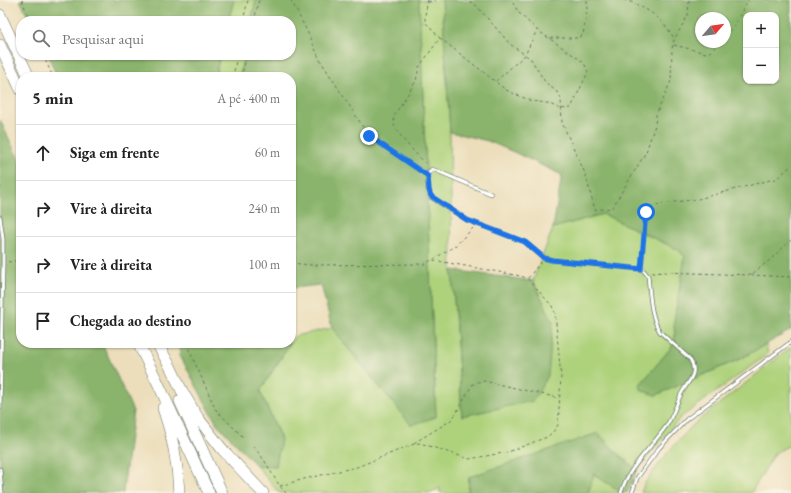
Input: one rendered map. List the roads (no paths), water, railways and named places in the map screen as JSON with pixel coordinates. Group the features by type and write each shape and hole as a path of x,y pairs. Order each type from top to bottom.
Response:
{"highway":[{"path":"0,15 16,49"},
{"path":"0,45 16,79"},
{"path":"21,60 27,72"},
{"path":"139,348 167,418 177,459 179,493"},
{"path":"140,348 157,381 209,493"},
{"path":"158,348 166,371 222,493"},
{"path":"159,348 198,418 222,449 263,493"}],"lane":[{"path":"491,194 432,169 429,171 429,190 431,196 467,220 525,242 544,258 641,269 644,271 648,276 653,317 657,327 660,332 690,359 693,364 694,372 682,392 667,424 629,474 621,493"},
{"path":"0,217 3,239 0,408"},
{"path":"632,493 637,478 659,448 687,419 791,342"},
{"path":"0,469 2,493"}]}
